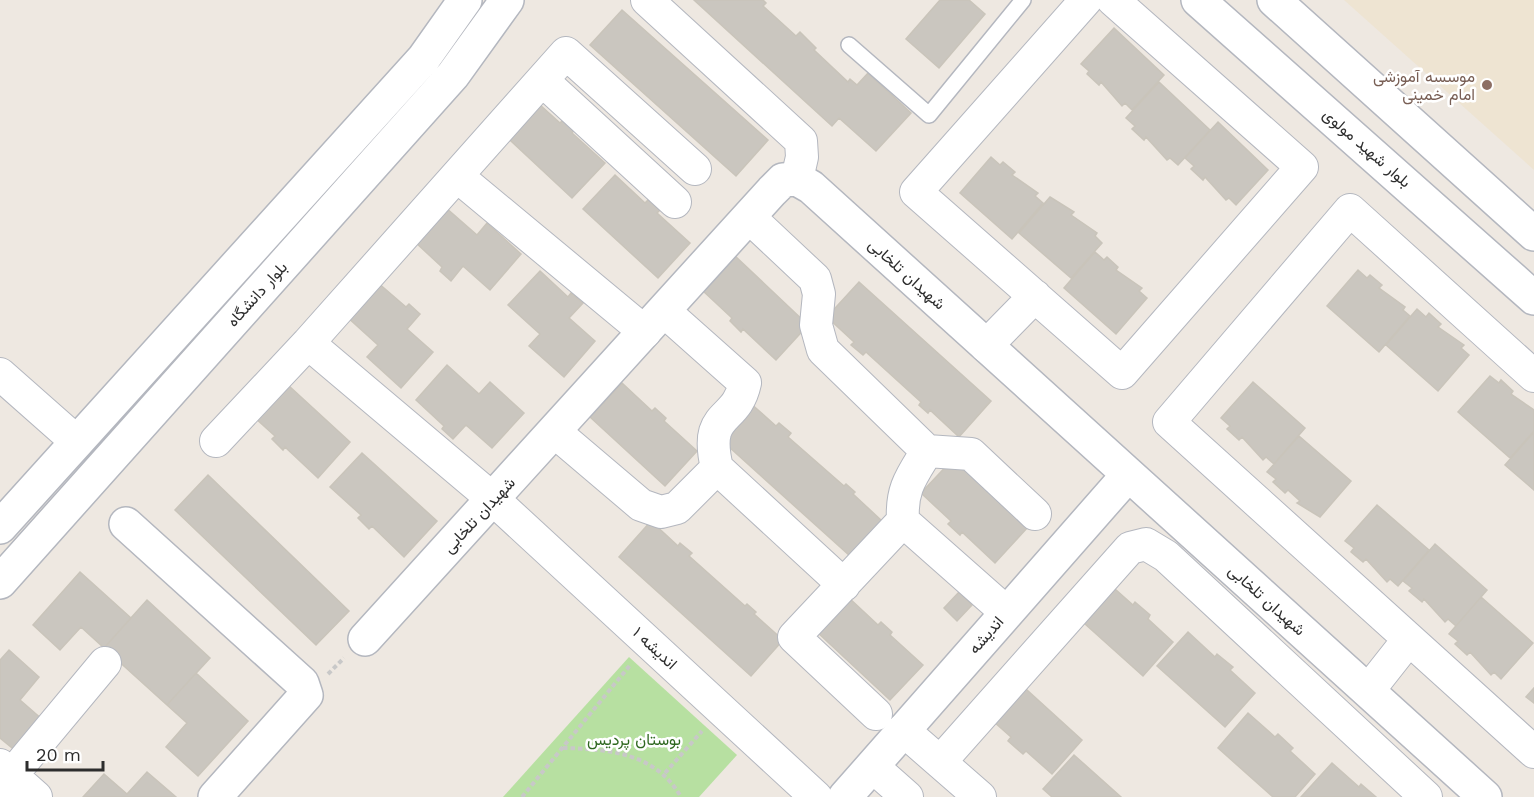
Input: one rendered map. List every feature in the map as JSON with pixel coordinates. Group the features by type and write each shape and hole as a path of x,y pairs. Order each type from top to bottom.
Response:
{"street":[{"path":"0,527 423,58 465,0"},
{"name":"بلوار دانشگاه","path":"0,582 453,75 507,0"},
{"path":"647,0 801,141 802,157 797,179"},
{"path":"1086,0 916,192 1122,373 1302,167 1113,0"},
{"name":"بلوار شهید مولوی","path":"1198,0 1534,298"},
{"path":"1274,0 1534,234"},
{"path":"216,441 308,343 566,53 695,169"},
{"path":"542,80 675,202"},
{"path":"457,176 654,322 745,383 742,394 714,429 712,449 717,468 844,585"},
{"name":"شهیدان تلخابی","path":"365,639 783,180 797,179 811,187 1485,797"},
{"path":"1534,376 1350,210 1169,422 1534,752"},
{"path":"749,217 815,279 819,294 816,325 823,350 927,451 971,454 1035,514"},
{"path":"986,346 1035,296"},
{"name":"اندیشه ۱","path":"308,343 494,500 816,797"},
{"path":"0,374 77,442"},
{"path":"555,432 641,505 661,512 677,508 717,468"},
{"path":"927,451 907,483 902,502 903,521 1005,612"},
{"name":"انديشه","path":"845,797 1005,612 1128,475"},
{"path":"876,714 794,637 903,521"},
{"path":"126,524 302,683 306,695 215,797"},
{"path":"940,762 1130,548 1146,544 1166,556 1426,797"},
{"path":"1368,691 1409,639"},
{"path":"36,797 4,776 105,663"},
{"path":"903,730 980,797"},
{"path":"872,766 907,797"}],"lane":[{"path":"849,45 929,115 1023,0"}],"path":[{"path":"306,695 365,639"},
{"path":"525,796 648,643"},
{"path":"665,773 721,709"},
{"path":"563,748 609,749 665,773 681,797"}],"shaded area":[{"name":"موسسه آموزشی امام خمینی","path":"1344,0 1534,0 1534,170"}],"green space":[{"name":"بوستان پردیس","path":"629,657 737,755 699,797 503,797"}],"building":[{"path":"694,0 763,0 766,3 763,6 796,36 800,32 816,48 814,50 848,82 850,79 857,85 868,73 911,113 876,151 839,118 832,126"},
{"path":"940,0 969,0 985,14 939,68 906,39"},
{"path":"622,10 768,140 736,176 590,45"},
{"path":"1114,28 1164,75 1132,110 1125,103 1122,106 1101,82 1099,85 1087,74 1089,71 1081,64"},
{"path":"1159,82 1210,130 1178,165 1170,158 1167,160 1146,137 1144,140 1132,129 1135,126 1126,118"},
{"path":"529,95 560,123 563,120 574,130 572,133 605,163 572,198 498,129"},
{"path":"1218,122 1268,170 1236,205 1229,198 1226,200 1205,177 1203,180 1191,169 1194,166 1185,158"},
{"path":"991,157 1000,165 1003,162 1015,172 1012,175 1038,193 1035,196 1043,203 1012,239 960,193"},
{"path":"615,175 645,203 648,200 660,210 657,213 690,243 658,278 583,209"},
{"path":"1050,197 1074,212 1071,215 1097,233 1095,236 1102,243 1071,278 1019,233"},
{"path":"445,207 477,235 487,223 521,254 490,290 463,266 451,281 440,271 442,267 414,241"},
{"path":"1095,252 1104,260 1107,257 1118,267 1116,270 1142,288 1139,291 1147,298 1116,334 1064,288"},
{"path":"734,255 808,325 776,360 743,329 741,332 730,321 732,318 702,290"},
{"path":"1358,270 1367,278 1370,275 1382,285 1379,288 1405,307 1403,310 1410,316 1379,352 1327,306"},
{"path":"540,271 568,297 571,293 583,303 569,318 595,341 564,377 529,346 540,334 508,305"},
{"path":"377,282 406,307 409,304 420,314 407,329 433,352 401,388 367,357 378,345 346,316"},
{"path":"859,282 991,401 959,437 930,410 928,413 919,405 921,402 866,352 863,355 851,345 854,342 827,317"},
{"path":"1417,309 1426,317 1429,313 1441,324 1438,327 1464,345 1461,348 1469,355 1438,391 1386,345"},
{"path":"447,365 479,394 490,382 524,413 492,448 466,425 453,439 442,429 444,426 416,400"},
{"path":"276,374 350,442 318,478 285,447 283,450 272,439 275,436 244,408"},
{"path":"1490,376 1499,383 1501,380 1513,391 1511,394 1534,410 1534,431 1510,458 1458,412"},
{"path":"1253,382 1305,428 1274,464 1266,457 1263,460 1242,437 1239,440 1227,429 1230,426 1221,418"},
{"path":"622,383 652,411 655,408 666,418 664,421 697,451 665,486 590,417"},
{"path":"749,402 776,426 779,423 791,433 788,437 844,486 846,484 855,492 853,494 882,521 850,556 718,437"},
{"path":"1534,432 1534,490 1505,465"},
{"path":"1299,436 1351,481 1320,517 1297,503 1300,501 1288,490 1285,493 1273,482 1276,479 1267,472"},
{"path":"362,453 437,521 404,557 372,526 369,529 358,518 361,515 330,487"},
{"path":"953,459 1027,528 995,563 962,532 960,535 948,524 951,521 921,493"},
{"path":"208,475 349,611 316,645 175,510"},
{"path":"1377,505 1429,550 1398,586 1390,579 1387,582 1366,559 1363,562 1351,552 1354,548 1345,541"},
{"path":"651,521 678,546 680,543 692,553 689,556 745,606 747,604 756,612 754,614 783,640 751,676 619,557"},
{"path":"1435,544 1487,590 1456,626 1448,619 1445,622 1424,599 1422,602 1409,591 1412,588 1403,581"},
{"path":"80,572 131,618 104,648 81,627 60,650 33,625"},
{"path":"1106,581 1133,605 1135,602 1150,615 1148,619 1173,642 1143,676 1075,615"},
{"path":"959,592 972,605 957,621 944,608"},
{"path":"848,597 878,625 881,622 892,632 890,635 923,665 890,700 816,631"},
{"path":"1481,597 1533,643 1501,679 1494,672 1491,675 1470,652 1467,655 1455,644 1458,641 1449,634"},
{"path":"147,600 210,658 167,705 104,648"},
{"path":"1188,632 1215,657 1217,654 1233,667 1230,670 1255,693 1225,727 1157,666"},
{"path":"9,650 39,677 20,700 43,720 17,752 0,738 0,660"},
{"path":"196,673 248,721 198,776 166,747 187,723 167,705"},
{"path":"1015,679 1082,740 1052,774 1026,751 1023,754 1008,741 1011,737 984,713"},
{"path":"1534,688 1534,703 1526,697"},
{"path":"1248,713 1275,737 1278,734 1293,748 1290,751 1315,774 1295,797 1273,797 1218,748"},
{"path":"1074,755 1121,797 1052,797 1043,789"},
{"path":"1332,763 1359,787 1361,784 1376,797 1301,797"},
{"path":"147,772 176,797 83,797 104,774 127,794"}],"place":[{"name":"موسسه آموزشی امام خمینی","path":"1487,85"}]}
